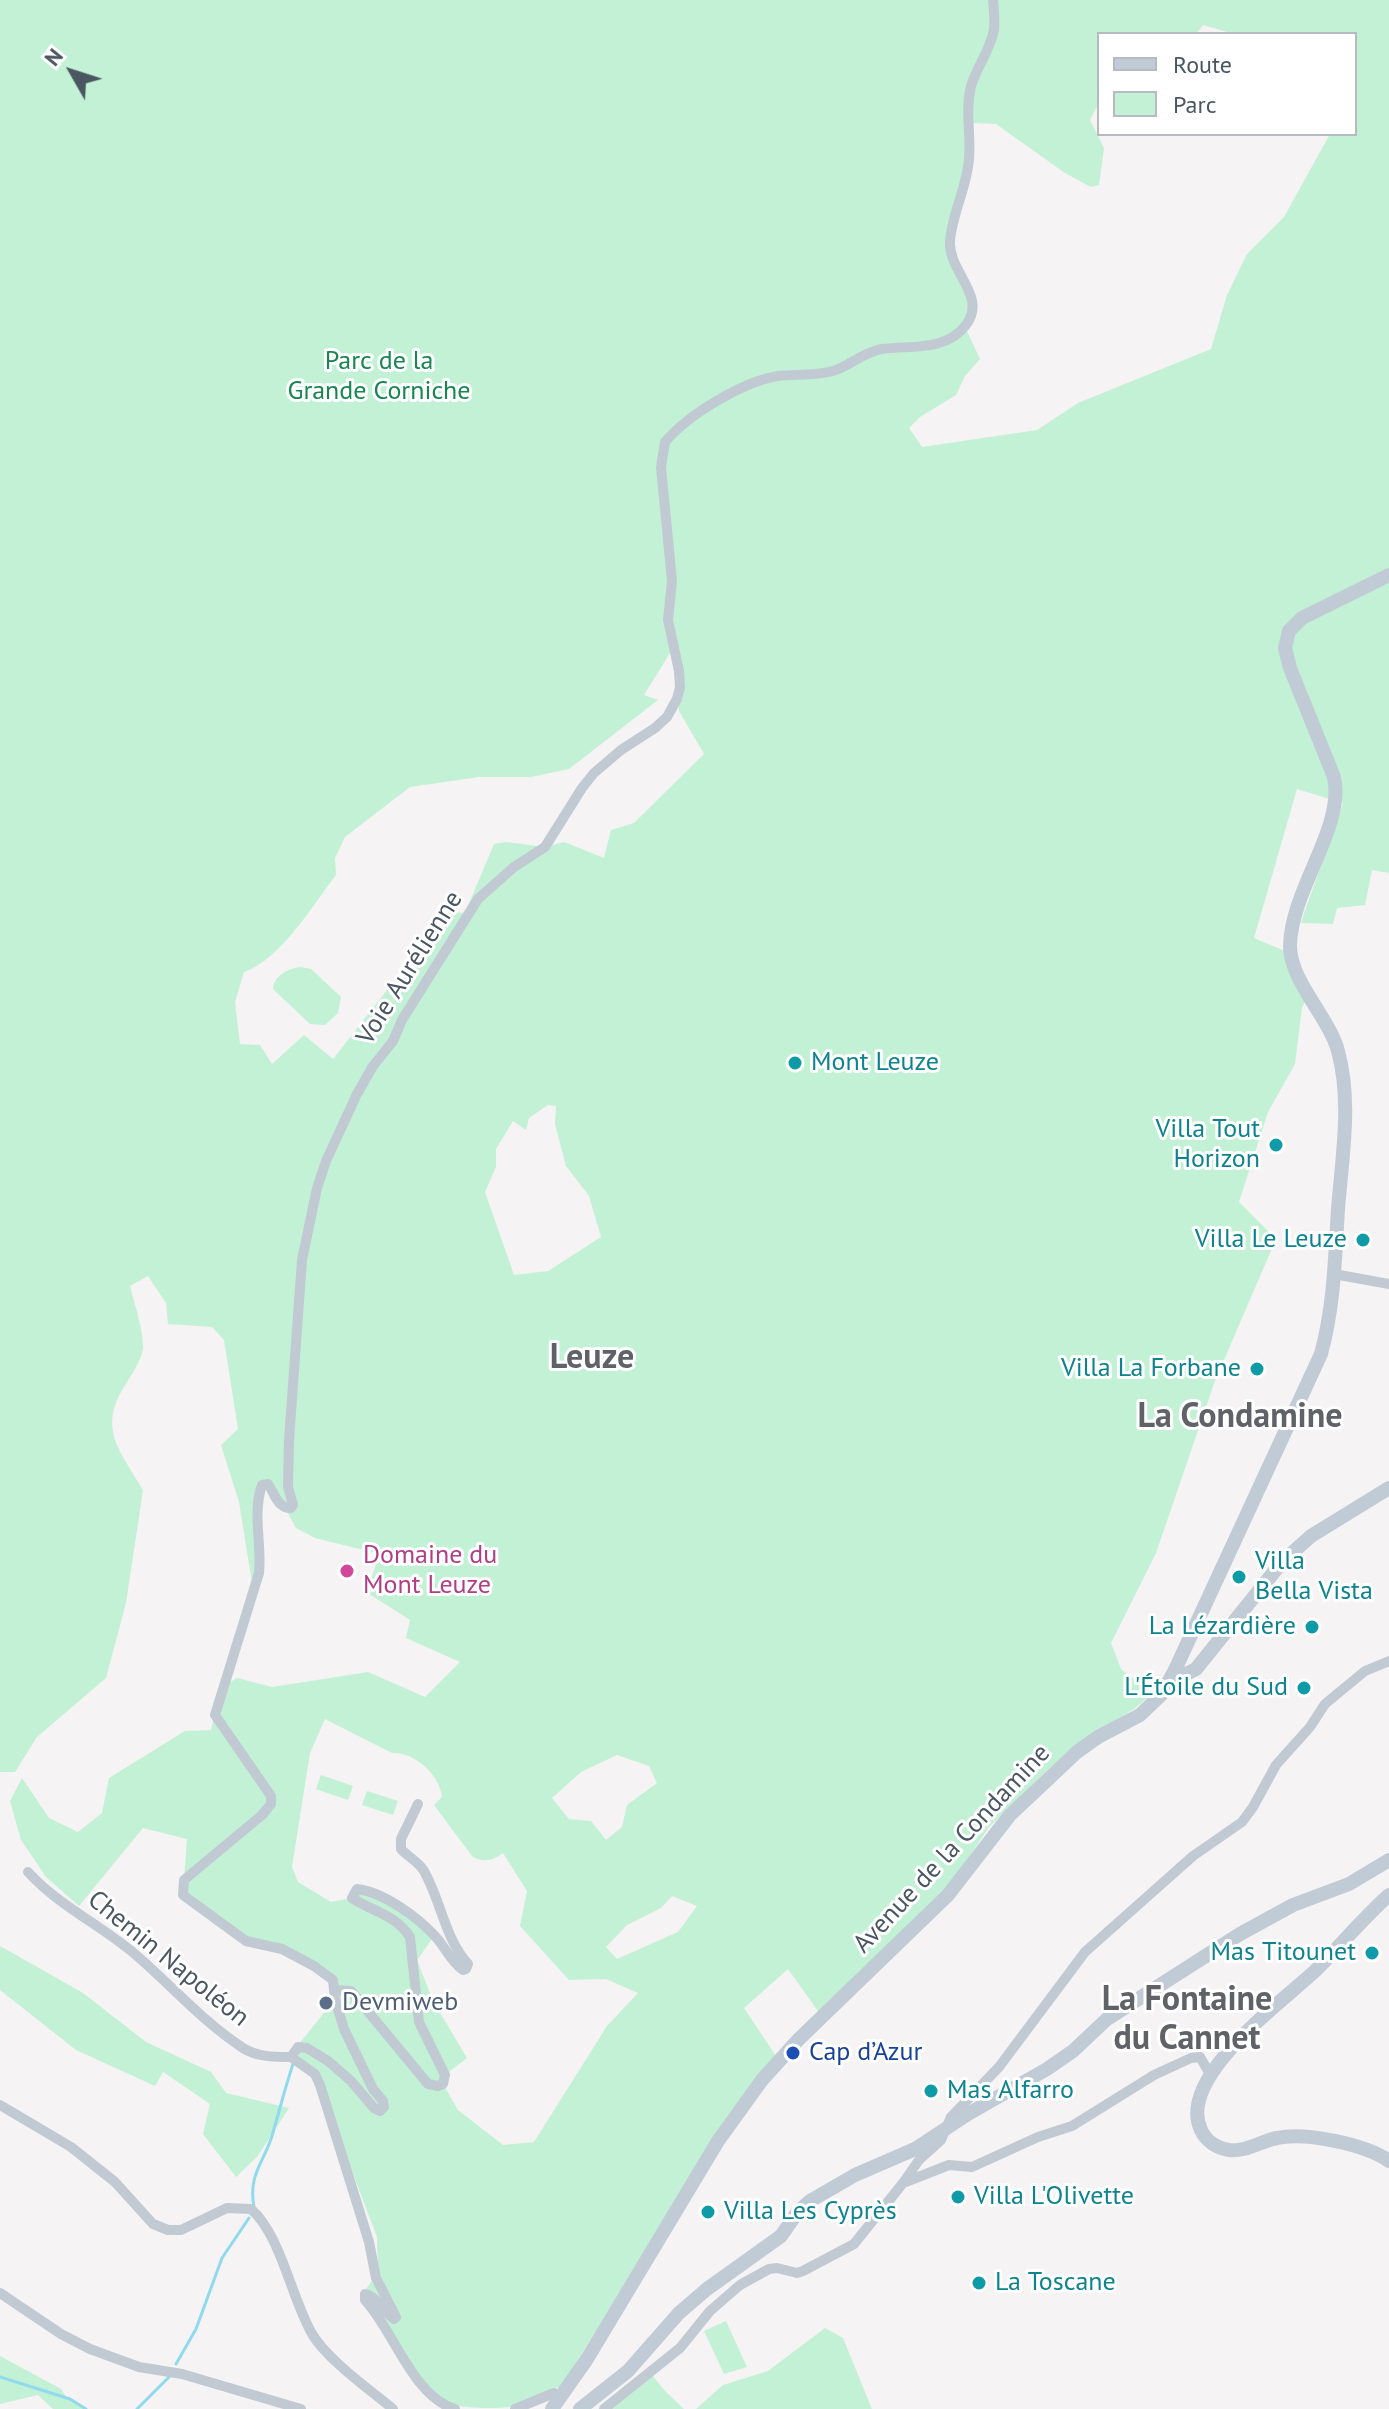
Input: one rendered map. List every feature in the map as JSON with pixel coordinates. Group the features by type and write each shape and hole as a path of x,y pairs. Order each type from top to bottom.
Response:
{"main road":[{"name":"Avenue de la Condamine","path":"557,2403 718,2141 762,2080 798,2040 948,1895 1010,1815 1077,1752 1140,1715 1161,1695 1321,1354 1329,1326 1334,1274 1345,1112 1344,1074 1336,1044 1293,964 1290,947 1301,899 1330,823 1337,790 1285,648 1289,631 1302,618 1389,575"},
{"path":"1174,1672 1186,1674 1196,1669 1297,1547 1389,1488"},
{"path":"580,2409 628,2371 679,2313 781,2236 810,2201 855,2175 915,2149 1047,2069 1073,2051 1116,2012 1240,1934 1293,1905 1349,1884 1389,1860"},
{"path":"1389,1895 1246,2033 1210,2074 1202,2086 1196,2108 1203,2134 1215,2146 1238,2150 1276,2138 1294,2136 1355,2146 1389,2161"}],"street":[{"name":"Voie Aurélienne","path":"336,1990 333,1980 314,1966 282,1949 246,1941 202,1911 183,1895 182,1888 184,1880 271,1804 271,1796 215,1715 259,1573 261,1555 257,1505 262,1485 268,1484 285,1508 293,1505 288,1487 289,1453 302,1260 326,1161 373,1066 393,1041 402,1020 470,908 514,867 545,847 594,773 621,750 655,728 672,708 680,687 668,620 672,581 661,467 665,442 696,415 751,382 836,370 881,349 917,348 943,343 965,327 973,314 973,300 953,260 950,242 969,161 971,88 991,40 993,0"},
{"path":"1334,1274 1389,1284"},
{"path":"604,2409 680,2348 710,2311 740,2285 769,2269 803,2271 854,2244 919,2160 941,2140 951,2117 999,2067 1085,1952 1193,1856 1242,1822 1276,1765 1310,1727 1325,1704 1365,1671 1389,1661"},
{"path":"336,1990 351,1991 428,2084 443,2084 445,2075 419,2022 410,1937 403,1926 385,1913 352,1898 357,1889 392,1903 435,1935 455,1965 466,1969 468,1964 455,1947 423,1870 401,1849 401,1839 418,1804"},
{"name":"Chemin Napoléon","path":"28,1872 44,1889 137,1956 193,2008 244,2048 265,2056 291,2057 298,2047 307,2048 328,2061 380,2111 384,2107 383,2101 373,2089 344,2029 335,1999 336,1990"},
{"path":"903,2183 949,2165 972,2167 1038,2137 1072,2126 1154,2075 1196,2056 1203,2060 1210,2074"},
{"path":"291,2057 315,2074 320,2085 369,2242 376,2278 396,2317 390,2317 373,2296 365,2294 365,2300 422,2386 443,2405 455,2409"},
{"path":"0,2105 71,2147 115,2182 153,2224 168,2230 181,2230 227,2208 251,2209 269,2230 296,2302 313,2336 343,2367 393,2409"},
{"path":"0,2293 61,2334 90,2349 139,2367 182,2374 301,2409"},
{"path":"515,2409 554,2393 557,2403"}],"green space":[{"name":"Parc de la Grande Corniche","path":"0,0 1389,0 1389,873 1372,870 1365,905 1337,908 1333,924 1301,923 1343,803 1297,789 1254,938 1285,951 1306,1001 1302,1007 1295,1064 1268,1112 1239,1202 1276,1239 1215,1381 1156,1553 1111,1643 1121,1669 1152,1694 1134,1709 1073,1747 1044,1773 989,1827 954,1879 820,2014 788,1969 744,2008 776,2056 724,2121 562,2386 523,2404 501,2408 458,2406 439,2398 415,2372 364,2292 378,2272 377,2237 315,2074 298,2059 295,2049 335,1999 336,1990 314,1966 246,1941 179,1893 184,1880 187,1839 143,1828 79,1906 46,1877 21,1840 10,1801 22,1778 49,1818 78,1832 102,1813 109,1778 185,1731 211,1730 221,1688 237,1678 272,1687 368,1672 425,1697 460,1662 406,1638 410,1620 366,1592 380,1554 315,1538 296,1528 266,1483 253,1589 239,1502 221,1445 238,1429 224,1340 212,1327 168,1324 166,1303 148,1276 130,1286 143,1348 116,1402 113,1416 116,1441 143,1490 126,1603 106,1678 37,1737 15,1772 0,1772","holes":["1203,25 1227,32 1357,32 1357,136 1329,136 1284,217 1247,254 1227,295 1211,349 1078,403 1037,430 922,447 909,428 920,417 956,395 965,376 980,359 965,327 973,300 950,242 969,161 969,132 974,123 996,124 1065,173 1091,187 1099,185 1104,148 1090,120 1097,107 1097,32 1198,32","673,648 678,673 679,711 704,754 634,823 611,830 604,858 564,842 545,847 506,842 494,844 465,913 448,912 333,1059 304,1035 272,1064 260,1045 240,1044 235,1002 244,972 271,956 306,916 336,875 335,858 345,837 410,787 479,777 531,777 569,769 658,700 644,695","548,1105 556,1106 555,1124 566,1166 589,1196 601,1237 548,1271 514,1275 485,1192 496,1167 496,1149 513,1121 526,1130 529,1118","325,1719 425,1766 437,1781 442,1797 434,1805 472,1856 488,1860 503,1853 527,1891 520,1926 569,1980 606,1979 638,1993 607,2026 534,2142 503,2145 458,2110 443,2084 445,2075 467,2058 433,2001 417,1960 435,1935 392,1903 357,1889 352,1898 331,1902 298,1882 292,1867 310,1753","617,1755 649,1766 657,1783 627,1805 622,1827 606,1840 591,1821 569,1819 552,1798 581,1772","672,1896 697,1906 678,1932 617,1959 606,1947 627,1925 661,1908"]},
{"path":"301,967 311,969 341,997 338,1013 325,1025 310,1024 273,989 283,973"},
{"path":"321,1775 353,1786 348,1800 316,1789"},
{"path":"367,1791 398,1801 393,1815 362,1805"},
{"path":"0,1946 83,1993 146,2042 211,2072 226,2093 289,2108 257,2157 236,2177 203,2134 210,2104 163,2072 155,2086 76,2050 0,1990"},
{"path":"726,2321 747,2367 724,2374 704,2331"},
{"path":"825,2328 843,2338 872,2409 696,2409 723,2385 768,2371"},
{"path":"0,2356 61,2389 67,2398 86,2409 53,2409 38,2395 0,2404"},
{"path":"649,2371 684,2409 604,2409"}],"waterway":[{"path":"254,2207 255,2178 272,2136 293,2064"},
{"path":"176,2364 196,2329 222,2258 249,2218"},
{"path":"0,2377 70,2399 86,2409"},
{"path":"137,2409 169,2377"}],"place":[{"name":"Mont Leuze","path":"795,1063"},
{"name":"Villa Tout Horizon","path":"1276,1145"},
{"name":"Villa Le Leuze","path":"1363,1240"},
{"name":"Villa La Forbane","path":"1257,1369"},
{"name":"Domaine du Mont Leuze","path":"347,1571"},
{"name":"Villa Bella Vista","path":"1239,1577"},
{"name":"La Lézardière","path":"1312,1627"},
{"name":"L'Étoile du Sud","path":"1304,1688"},
{"name":"Mas Titounet","path":"1372,1953"},
{"name":"Devmiweb","path":"326,2003"},
{"name":"Cap d’Azur","path":"793,2053"},
{"name":"Mas Alfarro","path":"931,2091"},
{"name":"Villa L'Olivette","path":"958,2197"},
{"name":"Villa Les Cyprès","path":"708,2212"},
{"name":"La Toscane","path":"979,2283"}],"district":[{"name":"Leuze","path":"592,1358"},
{"name":"La Condamine","path":"1240,1417"},
{"name":"La Fontaine du Cannet","path":"1187,2020"}]}
